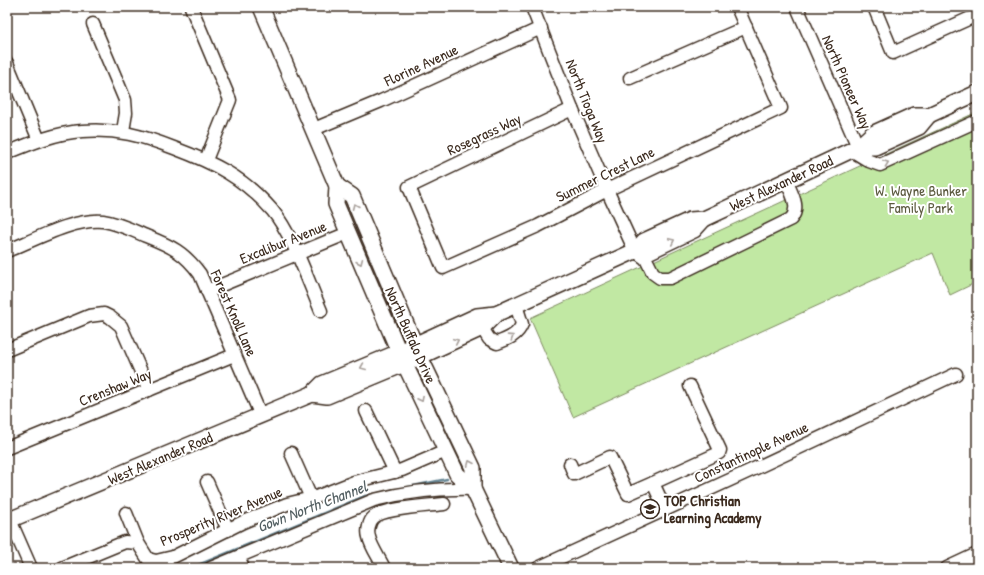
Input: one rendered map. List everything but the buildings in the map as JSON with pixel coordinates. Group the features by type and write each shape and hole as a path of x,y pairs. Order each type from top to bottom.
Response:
{"main road":[{"name":"North Buffalo Drive","path":"262,7 338,186 336,204 401,358 457,474 473,489 511,568"},
{"name":"West Alexander Road","path":"418,351 477,316 496,314 635,250 650,251 694,230 704,219 786,180 855,149 875,147 919,127 929,115 977,92"},
{"name":"North Buffalo Drive","path":"338,186 352,196 418,351 473,468 473,489"},
{"name":"West Alexander Road","path":"8,520 312,394 322,384 401,358 482,328 496,314"}],"street":[{"path":"191,7 230,100 206,160"},
{"name":"North Tioga Way","path":"532,7 572,109 635,250 646,259 653,273 660,278 670,278 791,219 795,215 796,208 786,180"},
{"path":"630,78 746,27 737,7"},
{"name":"North Pioneer Way","path":"797,7 855,149"},
{"path":"874,7 893,53 977,15"},
{"path":"93,24 125,100 126,113 123,131"},
{"name":"Summer Crest Lane","path":"443,268 538,226 607,190 781,108 746,27"},
{"name":"Florine Avenue","path":"314,129 380,101 541,28"},
{"path":"7,63 39,140"},
{"name":"Rosegrass Way","path":"443,268 408,187 572,109"},
{"path":"855,149 872,163 880,165 977,121"},
{"path":"7,153 39,140 81,131 123,131 151,139 221,167 249,186 268,206 282,225 321,311"},
{"name":"Forest Knoll Lane","path":"7,251 70,225 102,221 116,224 165,244 179,252 191,262 200,274 261,416"},
{"name":"Excalibur Avenue","path":"207,291 348,233"},
{"path":"482,328 489,339 497,343 507,340 520,331 522,324 516,305"},
{"path":"7,350 88,316 104,314 110,316 121,326 149,390"},
{"name":"Crenshaw Way","path":"7,448 234,355"},
{"name":"Constantinople Avenue","path":"538,568 956,374"},
{"path":"570,464 574,474 610,457 628,494 719,453 719,446 690,386"},
{"path":"366,412 395,472"},
{"name":"Prosperity River Avenue","path":"62,568 125,542 138,543 148,559 156,561 173,557 228,530 287,504 311,498 354,482 414,466 446,451"},
{"path":"291,453 311,498"},
{"path":"207,482 228,530"},
{"path":"653,483 665,509"},
{"path":"211,568 374,500 395,495 452,488 473,489"},
{"path":"384,568 368,536 372,518 378,514 390,511 444,504"},
{"path":"126,513 138,543"},
{"path":"8,520 31,568"},
{"path":"947,568 977,554"}],"green space":[{"name":"W. Wayne Bunker Family Park","path":"977,112 977,282 950,295 933,253 573,417 530,318"}],"waterway":[{"path":"973,366 977,364"},
{"name":"Gown North Channel","path":"191,568 365,496 447,479"}],"place":[{"name":"TOP Christian Learning Academy","path":"650,509"}]}
